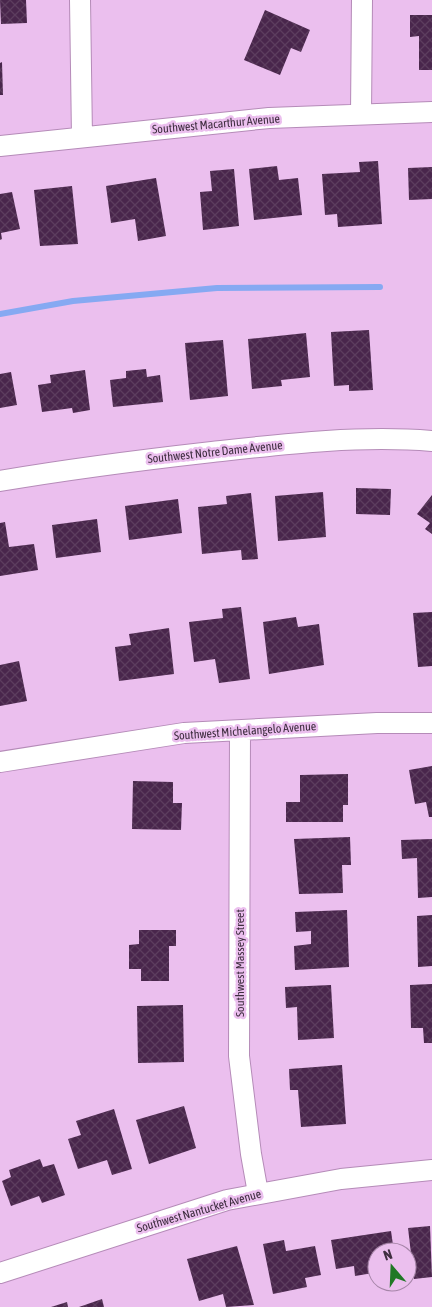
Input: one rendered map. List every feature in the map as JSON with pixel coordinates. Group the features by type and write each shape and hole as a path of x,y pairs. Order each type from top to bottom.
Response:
{"street":[{"path":"80,0 82,137"},
{"path":"361,114 362,0"},
{"name":"Southwest Macarthur Avenue","path":"0,146 269,118 432,112"},
{"name":"Southwest Notre Dame Avenue","path":"0,481 75,468 275,445 395,438 432,441"},
{"name":"Southwest Michelangelo Avenue","path":"0,762 184,733 240,732 377,723 432,723"},
{"name":"Southwest Massey Street","path":"240,732 239,1056 251,1154 258,1193"},
{"name":"Southwest Nantucket Avenue","path":"0,1273 227,1200 341,1179 432,1170"}],"building":[{"path":"0,0 26,0 27,23 1,24"},
{"path":"265,10 310,30 301,52 291,48 280,75 244,60"},
{"path":"410,15 432,15 432,70 419,70 419,36 410,37"},
{"path":"2,62 3,95 0,95 0,63"},
{"path":"378,161 382,224 338,227 337,214 325,215 322,174 360,172 359,162"},
{"path":"277,166 279,180 298,178 302,215 254,220 249,169"},
{"path":"432,167 432,199 409,200 408,168"},
{"path":"234,169 239,226 203,230 200,192 212,191 210,171"},
{"path":"156,178 166,236 138,241 135,219 111,223 106,186"},
{"path":"72,186 78,244 40,246 34,190"},
{"path":"12,192 20,229 1,233 2,239 0,240 0,194"},
{"path":"369,330 373,390 349,391 349,385 334,386 331,332"},
{"path":"306,333 310,377 281,380 282,386 252,389 248,339"},
{"path":"223,340 228,396 190,400 185,343"},
{"path":"146,369 147,377 160,375 163,402 113,407 110,380 126,378 126,371"},
{"path":"85,370 90,410 73,413 72,408 42,412 38,385 51,383 50,375"},
{"path":"11,372 17,405 0,408 0,374"},
{"path":"356,488 391,489 390,515 356,514"},
{"path":"323,492 326,537 278,541 275,496"},
{"path":"251,493 258,559 242,560 241,550 202,554 198,507 227,504 226,496"},
{"path":"432,495 432,534 425,529 430,523 417,514"},
{"path":"178,499 182,533 129,540 125,506"},
{"path":"97,519 101,552 56,558 52,525"},
{"path":"5,522 9,547 34,544 38,570 0,576 0,523"},
{"path":"241,607 250,679 219,683 215,659 194,662 189,622 223,618 222,609"},
{"path":"432,612 432,666 418,667 413,613"},
{"path":"296,617 298,627 319,624 324,665 269,674 263,622"},
{"path":"169,628 174,674 119,681 115,647 131,645 129,634"},
{"path":"19,661 27,701 0,706 0,665"},
{"path":"432,766 432,817 429,817 426,802 415,804 409,770"},
{"path":"348,774 348,805 343,805 343,822 286,822 286,802 300,802 300,775"},
{"path":"133,781 173,782 173,803 182,803 181,830 132,829"},
{"path":"350,837 351,865 342,865 343,893 299,894 294,839"},
{"path":"432,839 432,897 418,898 417,858 402,859 401,840"},
{"path":"347,910 349,967 295,970 294,946 311,944 311,931 296,932 295,912"},
{"path":"432,915 432,966 418,967 417,916"},
{"path":"139,930 176,930 176,946 169,946 169,981 141,981 141,969 129,969 129,945 139,944"},
{"path":"432,984 432,1043 424,1043 423,1028 411,1028 410,985"},
{"path":"331,985 334,1038 298,1040 297,1007 286,1008 285,987"},
{"path":"183,1005 184,1062 138,1063 137,1006"},
{"path":"342,1065 346,1124 301,1127 298,1090 290,1090 289,1069"},
{"path":"184,1106 196,1148 149,1164 136,1120"},
{"path":"114,1109 132,1169 112,1175 107,1160 78,1169 68,1139 81,1135 76,1121"},
{"path":"40,1159 43,1167 54,1164 65,1195 42,1203 39,1196 11,1206 2,1181 11,1177 9,1170"},
{"path":"430,1226 432,1277 417,1279 417,1242 410,1242 408,1228"},
{"path":"391,1231 393,1242 367,1242 367,1274 355,1276 354,1266 336,1269 331,1240"},
{"path":"284,1240 286,1251 315,1246 321,1275 305,1278 307,1287 273,1294 263,1244"},
{"path":"237,1246 254,1305 226,1307 223,1294 199,1301 187,1259"},
{"path":"102,1299 104,1307 79,1307"},
{"path":"67,1302 68,1307 51,1307"}],"waterway":[{"path":"0,314 73,301 217,288 380,287"}]}
